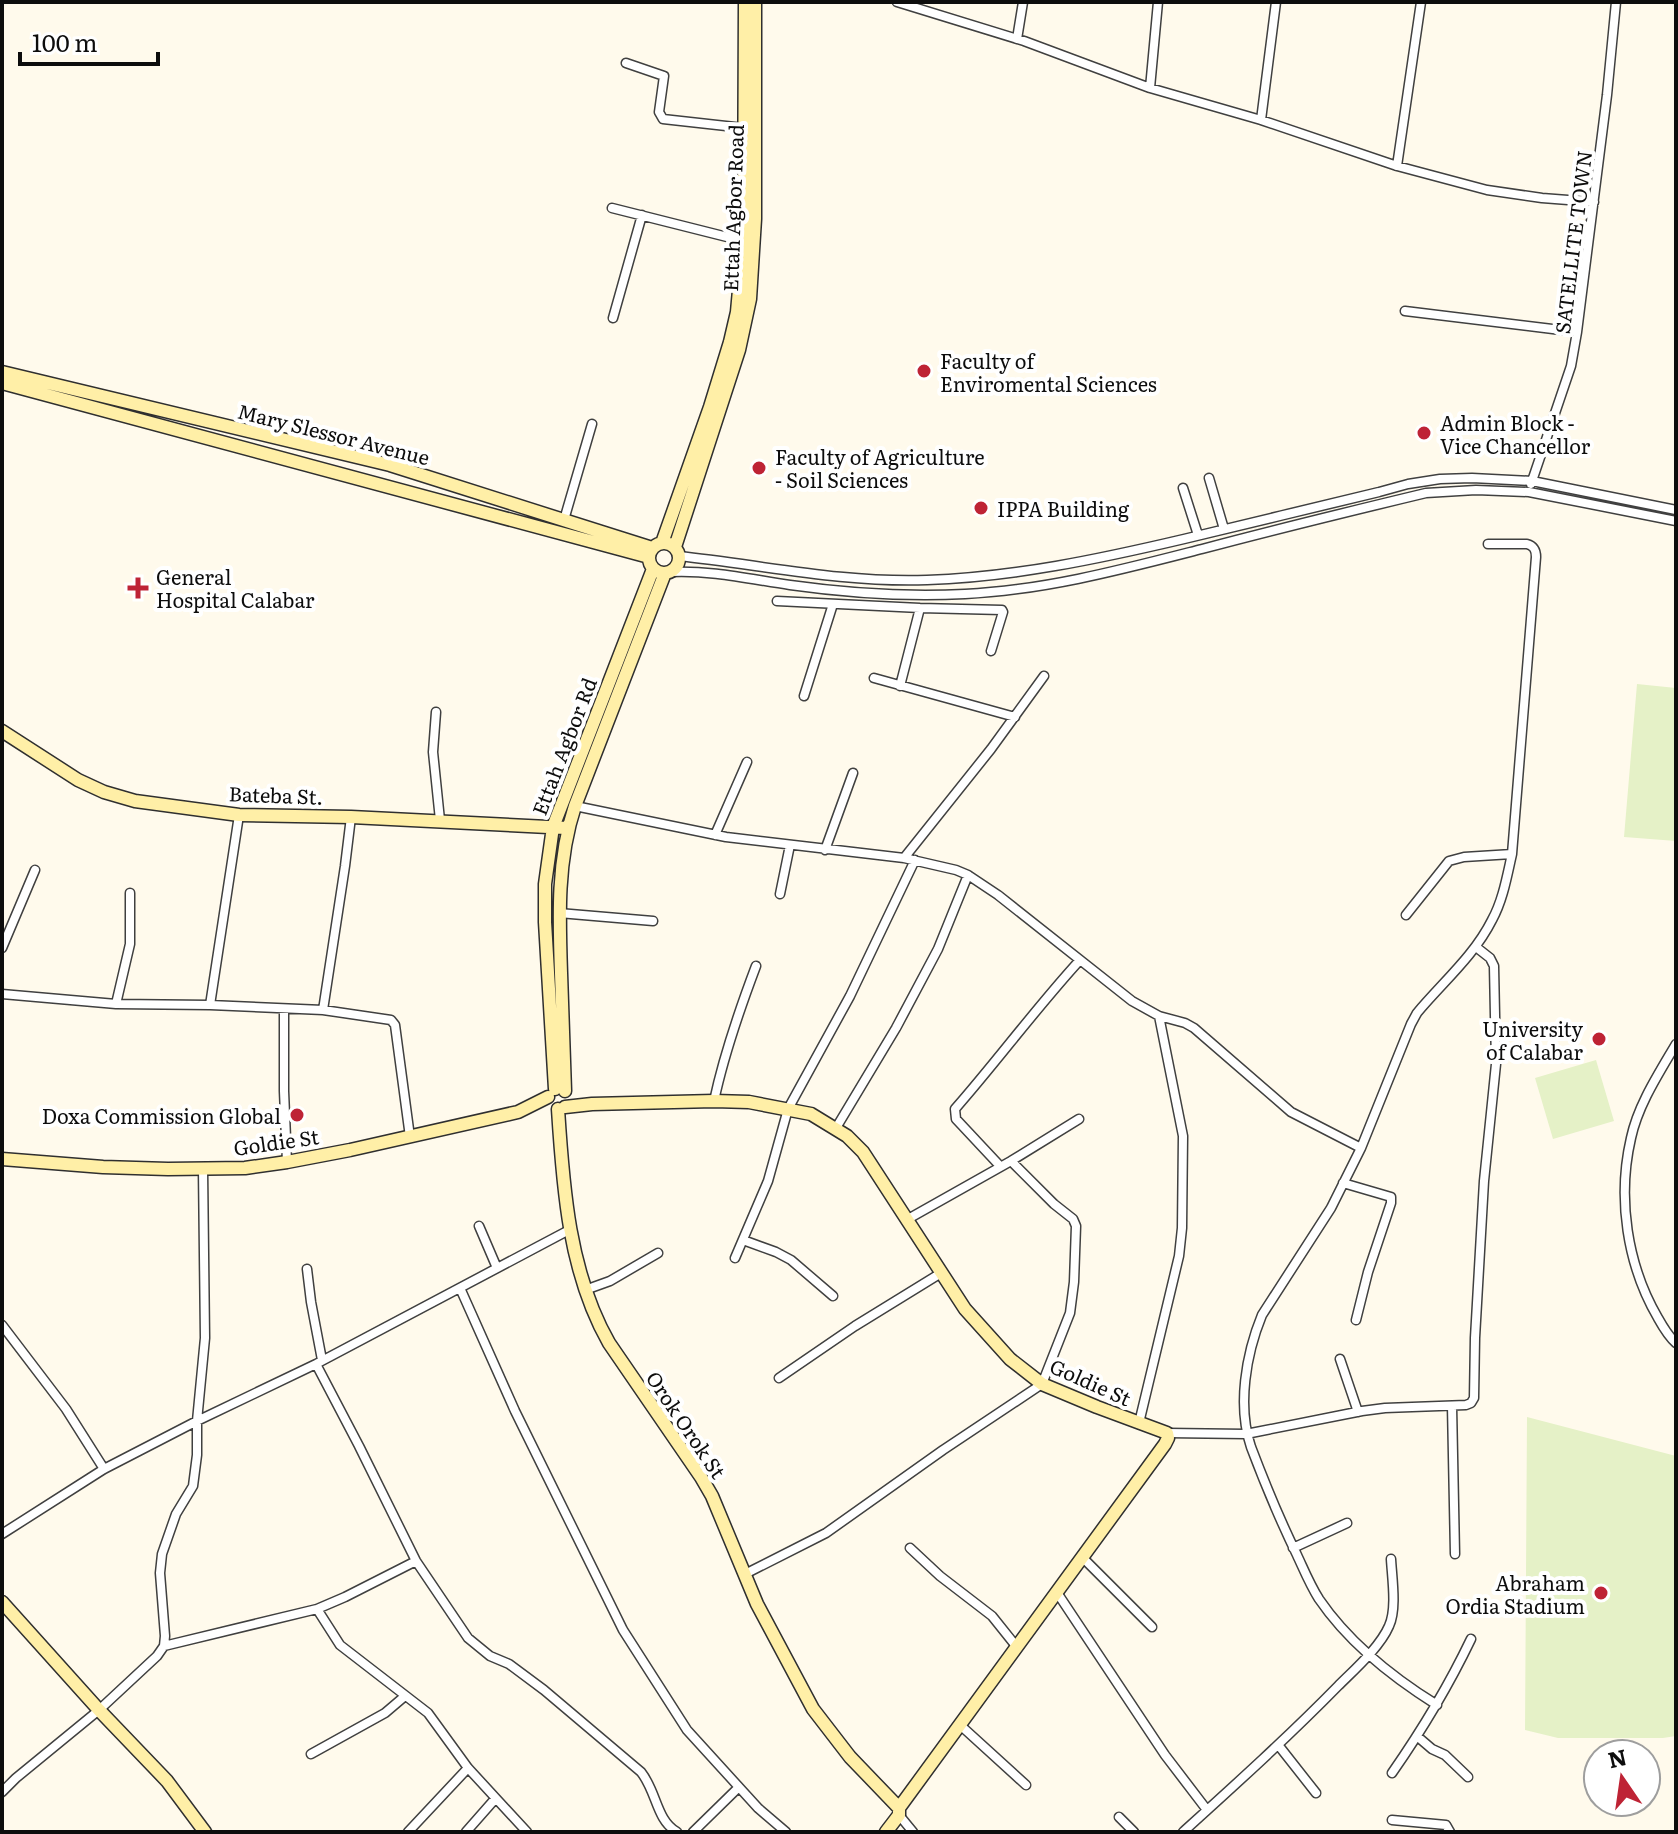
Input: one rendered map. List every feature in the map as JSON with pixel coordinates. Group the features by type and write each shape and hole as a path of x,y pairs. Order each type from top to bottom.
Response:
{"main road":[{"name":"Ettah Agbor Road","path":"663,558 730,342 740,290 745,2"},
{"name":"Ettah Agbor Road","path":"663,558 739,350 750,299 755,219 755,2"},
{"name":"Mary Slessor Avenue","path":"2,372 390,465 564,520 663,558"},
{"name":"Mary Slessor Avenue","path":"2,383 663,558"},
{"name":"Ettah Agbor Rd","path":"559,1100 559,913 568,828 663,558"},
{"name":"Ettah Agbor Rd","path":"559,1100 545,922 545,884 553,827 663,558"},
{"name":"Bateba St.","path":"2,731 78,780 135,801 239,815 440,820 568,828"},
{"name":"Goldie St","path":"2,1159 103,1167 245,1168 410,1137 559,1100 592,1104 749,1102 811,1114 847,1136 863,1152 965,1309 1010,1359 1042,1384 1167,1433"},
{"name":"Orok Orok St","path":"559,1100 560,1145 571,1229 585,1290 597,1322 712,1496 757,1604 813,1709 850,1757 899,1811"},
{"path":"886,1832 959,1724 1165,1444 1167,1433"},
{"path":"2,1602 167,1781 205,1832"}],"street":[{"path":"897,2 1017,39 1150,88 1261,120 1397,166 1487,190 1594,202"},
{"path":"1017,39 1023,2"},
{"path":"1150,88 1158,2"},
{"path":"1261,120 1276,2"},
{"path":"1397,166 1421,2"},
{"name":"SATELLITE TOWN","path":"1529,492 1571,366 1594,202 1616,2"},
{"path":"626,63 664,77 659,112 663,119 744,128"},
{"path":"612,208 743,241"},
{"path":"613,318 642,215"},
{"path":"1405,311 1577,332"},
{"path":"564,520 592,424"},
{"path":"1209,478 1224,529"},
{"path":"663,558 826,577 968,578 1111,556 1408,484 1440,479 1532,481 1676,510"},
{"path":"1183,488 1198,535"},
{"path":"663,558 694,571 791,585 894,594 968,594 1027,588 1101,575 1426,493 1476,490 1529,492 1676,521"},
{"path":"1437,1705 1402,1682 1369,1654 1317,1596 1293,1548 1246,1434 1246,1387 1254,1335 1262,1315 1331,1208 1361,1148 1417,1013 1476,947 1493,919 1502,894 1512,854 1536,551 1527,544 1488,544"},
{"path":"777,601 1003,610 991,651"},
{"path":"804,696 833,604"},
{"path":"900,686 920,608"},
{"path":"904,858 991,749 1044,676"},
{"path":"874,678 1015,717"},
{"path":"436,712 433,752 440,820"},
{"path":"715,835 747,762"},
{"path":"825,850 853,773"},
{"path":"575,806 715,835 904,858 968,875 998,895 1132,1001 1159,1016 1194,1028 1291,1112 1361,1148"},
{"path":"210,1005 239,815"},
{"path":"323,1010 351,817"},
{"path":"780,894 790,845"},
{"path":"1406,915 1449,861 1512,854"},
{"path":"735,1258 768,1181 788,1109 850,996 915,860"},
{"path":"2,948 35,870"},
{"path":"836,1128 896,1028 931,962 968,875"},
{"path":"116,1004 130,944 130,893"},
{"path":"559,913 653,921"},
{"path":"1167,1433 1246,1434 1385,1408 1471,1403 1474,1398 1484,1181 1496,1064 1494,966 1490,958 1476,947"},
{"path":"1000,1166 956,1119 955,1109 1080,960"},
{"path":"714,1101 735,1019 756,966"},
{"path":"2,994 116,1004 323,1010 391,1020 394,1022 410,1137"},
{"path":"284,1010 287,1162"},
{"path":"1139,1423 1179,1256 1182,1228 1183,1136 1159,1016"},
{"path":"1676,1044 1649,1093 1631,1135 1624,1174 1627,1224 1639,1280 1656,1315 1676,1343"},
{"path":"908,1219 1079,1119"},
{"path":"745,1574 826,1533 1042,1384 1070,1313 1076,1226 1073,1219 1011,1161"},
{"path":"2,1792 99,1710 164,1646 160,1573 162,1554 176,1514 193,1486 197,1455 205,1338 203,1169"},
{"path":"1343,1183 1391,1197 1356,1320"},
{"path":"479,1226 497,1268"},
{"path":"2,1534 104,1469 319,1362 571,1229"},
{"path":"743,1240 791,1260 833,1296"},
{"path":"585,1290 610,1281 658,1253"},
{"path":"307,1269 319,1362 416,1561 468,1638 490,1656 509,1664 528,1678 632,1763 650,1783 662,1817 677,1832"},
{"path":"779,1378 941,1273"},
{"path":"460,1288 515,1411 623,1630 687,1730 758,1808 786,1832"},
{"path":"2,1325 66,1409 104,1469"},
{"path":"1340,1359 1358,1412"},
{"path":"1452,1406 1455,1554"},
{"path":"1293,1548 1347,1523"},
{"path":"910,1548 940,1576 992,1616 1016,1646"},
{"path":"1082,1557 1152,1627"},
{"path":"1183,1832 1279,1746 1369,1654 1387,1631 1393,1612 1391,1559"},
{"path":"164,1646 317,1609 416,1561"},
{"path":"1056,1591 1165,1755 1207,1810"},
{"path":"317,1609 340,1645 428,1713 468,1768 527,1832"},
{"path":"1392,1773 1437,1705 1471,1639"},
{"path":"311,1754 385,1713 405,1696"},
{"path":"959,1724 1026,1785"},
{"path":"1418,1737 1445,1755 1468,1777"},
{"path":"1279,1746 1316,1793"},
{"path":"408,1832 468,1768"},
{"path":"693,1832 739,1787"},
{"path":"466,1832 495,1799"},
{"path":"899,1811 913,1832"},
{"path":"1119,1817 1134,1832"},
{"path":"1392,1820 1446,1825 1450,1832"}],"green space":[{"path":"1637,684 1676,688 1676,841 1624,837"},
{"path":"1596,1060 1614,1121 1553,1139 1535,1078"},
{"name":"Abraham Ordia Stadium","path":"1527,1417 1676,1456 1676,1736 1558,1738 1525,1730"}],"place":[{"name":"Faculty of Enviromental Sciences","path":"924,371"},
{"name":"Admin Block - Vice Chancellor","path":"1424,433"},
{"name":"Faculty of Agriculture - Soil Sciences","path":"759,468"},
{"name":"IPPA Building","path":"981,508"},
{"name":"General Hospital Calabar","path":"138,588"},
{"name":"University of Calabar","path":"1599,1039"},
{"name":"Doxa Commission Global","path":"297,1115"},
{"name":"Abraham Ordia Stadium","path":"1601,1593"}]}
